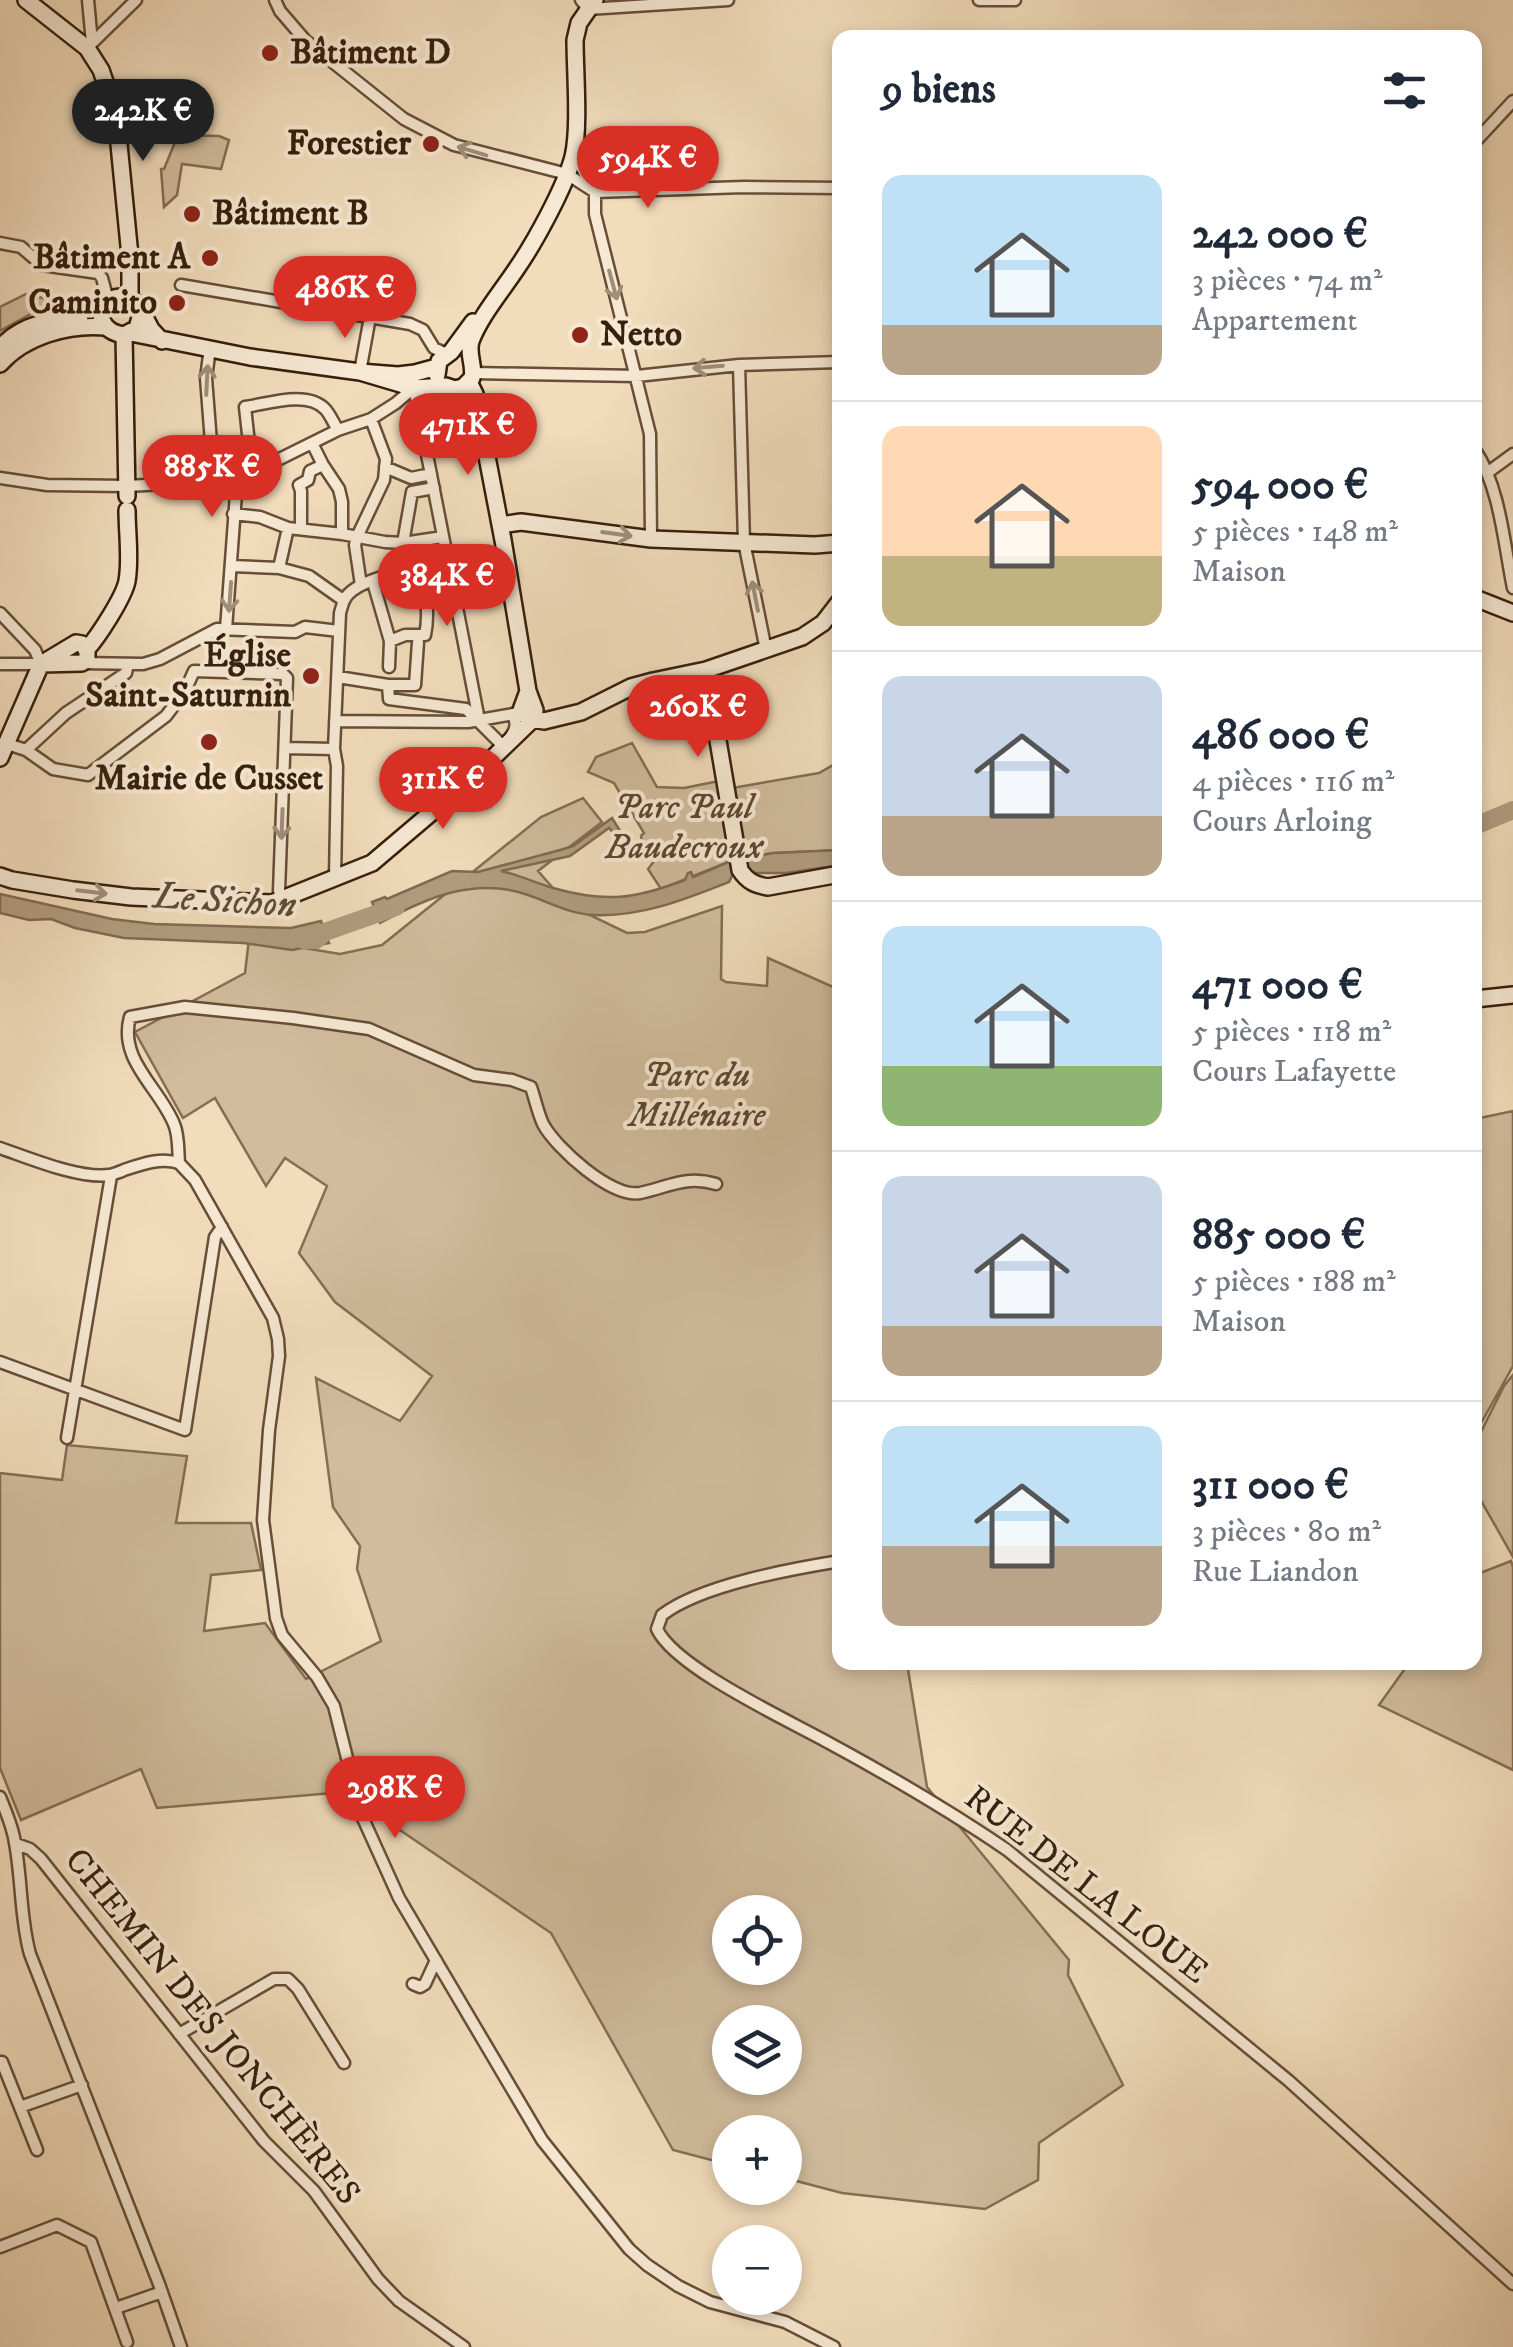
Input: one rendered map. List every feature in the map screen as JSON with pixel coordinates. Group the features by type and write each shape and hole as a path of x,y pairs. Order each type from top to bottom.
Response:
{"main road":[{"path":"26,0 89,45 101,70 116,114 130,256 130,298"},
{"path":"462,378 470,342 519,264 567,174 574,153 575,40 588,3"},
{"path":"462,378 437,375 443,360 502,289"},
{"path":"0,364 30,341 89,325 123,295 139,306 150,329 162,340"},
{"path":"0,876 130,897 272,902 372,863 504,747 522,716 528,690 478,410 466,395 461,352 414,374 360,372 284,360 257,351 210,348 110,332 105,313"},
{"path":"0,348 39,323 88,320 105,313"},
{"path":"127,334 136,328 141,314"},
{"path":"2,748 41,664 80,652 125,590 127,334"},
{"path":"360,372 414,388 462,378"},
{"path":"500,525 521,522 651,540 832,544"},
{"path":"1482,601 1513,612"},
{"path":"522,716 554,719 581,712 631,688 766,650 802,637 832,610"},
{"path":"706,670 740,870 751,882 768,887 832,875"},
{"path":"1482,998 1513,995"}],"street":[{"path":"88,0 89,45"},
{"path":"89,45 136,0"},
{"path":"275,0 305,40 404,119 454,145 567,174 595,192 832,188"},
{"path":"588,3 728,0"},
{"path":"979,0 1015,0"},
{"path":"1482,134 1513,101"},
{"path":"574,153 595,192 595,214 650,434 651,540"},
{"path":"0,242 21,248 42,265 98,273 102,278 105,313"},
{"path":"0,478 127,498 237,480 338,430 371,419 396,404 443,360 423,330 410,324 181,285"},
{"path":"360,372 370,316"},
{"path":"210,348 206,400 214,481"},
{"path":"462,378 637,376 739,365 832,362"},
{"path":"739,365 744,542 766,650"},
{"path":"414,388 479,720"},
{"path":"252,471 245,406 303,399 325,409 338,430"},
{"path":"371,419 386,459 384,480 356,545 390,641 389,667"},
{"path":"312,443 339,488 342,534"},
{"path":"1487,472 1513,454"},
{"path":"1482,463 1510,562 1513,588"},
{"path":"279,568 295,529 302,492 298,485 308,480 310,471 323,466"},
{"path":"385,467 411,478 430,474"},
{"path":"226,629 237,480"},
{"path":"404,543 412,492 434,488"},
{"path":"232,514 260,516 295,529 404,543 443,537"},
{"path":"335,878 334,749 344,600 367,583 420,567 448,565"},
{"path":"232,566 279,568 310,576 344,600"},
{"path":"390,641 425,634 427,600 420,567"},
{"path":"0,613 34,650 41,664 0,664"},
{"path":"80,652 109,664 143,664 217,629 295,632 306,626 339,632"},
{"path":"338,677 388,686 415,684 418,642"},
{"path":"182,648 194,670"},
{"path":"26,750 66,714 126,674 128,664"},
{"path":"194,670 282,674 287,678 279,891 282,898"},
{"path":"2,748 26,750 52,769 88,775 166,716 185,691 194,670"},
{"path":"388,686 389,699 466,709 504,747"},
{"path":"335,721 468,722 522,716"},
{"path":"284,748 334,749"},
{"path":"179,1163 176,1127 135,1064 126,1030 130,1017 185,1007 368,1029 474,1075 531,1087 544,1126 580,1165 613,1189 636,1194 674,1182 701,1180 716,1184"},
{"path":"0,1148 71,1172 111,1176 168,1160 179,1163 195,1180 273,1318 278,1339 263,1520 276,1618 282,1635 317,1677 334,1706 361,1814 399,1898 542,2140 630,2249 646,2265 710,2302 786,2322 834,2347"},
{"path":"67,1438 111,1176"},
{"path":"0,1362 185,1430 215,1238 222,1227"},
{"name":"RUE DE LA LOUE","path":"832,1562 690,1598 662,1615 657,1629 663,1640 707,1674 959,1817 1008,1850 1289,2081 1513,2284"},
{"path":"0,1797 16,1844 24,1932 30,1954 181,2347"},
{"name":"CHEMIN DES JONCHÈRES","path":"16,1844 30,1848 40,1859 264,2141 314,2192 398,2301 464,2347"},
{"path":"413,1984 425,1984 436,1960"},
{"path":"179,2034 274,1980 288,1980 298,1989 344,2063"},
{"path":"0,2062 37,2150"},
{"path":"20,2107 82,2085"},
{"path":"0,2247 57,2225 92,2242 128,2342"},
{"path":"116,2308 162,2292"}],"green space":[{"path":"178,135 219,136 229,140 221,169 182,164 177,195 164,207 161,169"},
{"path":"26,294 55,301 78,301 81,308 38,310 0,331 0,307"},
{"name":"Parc Paul Baudecroux","path":"632,743 657,787 684,788 719,781 731,861 661,889 648,869 658,856 644,846 644,833 614,783 588,772 596,757"},
{"path":"832,766 832,850 742,858 732,788 819,773"},
{"name":"Parc du Millénaire","path":"583,798 602,822 538,871 567,904 627,933 645,932 722,906 721,979 767,986 768,958 832,986 832,1670 908,1670 927,1787 1069,1960 1068,1975 1123,2085 1039,2143 1038,2180 985,2209 842,2193 802,2182 802,2115 712,2115 712,2160 673,2150 551,1933 344,1792 157,1808 141,1769 21,1820 0,1768 0,1473 62,1480 67,1445 187,1456 176,1523 251,1523 261,1570 211,1575 204,1631 265,1623 306,1679 381,1641 357,1569 360,1546 333,1507 316,1378 400,1421 432,1376 335,1302 299,1253 327,1186 285,1158 266,1186 215,1098 183,1118 135,1032 245,973 249,939 340,954 382,945 541,817"},
{"path":"1513,1111 1513,1366 1482,1421 1482,1118"},
{"path":"1513,1375 1513,1557 1482,1502 1482,1430"},
{"path":"1511,1561 1513,1567 1513,1770 1379,1705 1404,1670 1482,1670 1482,1572"}],"shaded area":[{"path":"612,818 622,834 617,837 609,828 570,856 501,871 572,893 620,897 667,886 685,880 688,873 693,877 731,861 733,874 729,882 663,906 612,915 577,913 508,890 470,889 433,898 380,923 372,902 452,871 478,872 573,846"},
{"path":"832,850 832,866 786,873 745,873 742,858"},
{"path":"0,894 112,919 154,924 291,928 321,921 329,943 292,950 243,943 124,938 51,919 29,920 0,913"}],"waterway":[{"name":"Le Sichon","path":"1482,823 1513,810"},
{"name":"Le Sichon","path":"304,940 316,940 325,932 396,907"}],"place":[{"name":"Bâtiment D","path":"270,53"},
{"name":"Forestier","path":"431,144"},
{"name":"Bâtiment B","path":"192,214"},
{"name":"Bâtiment A","path":"210,258"},
{"name":"Caminito","path":"177,303"},
{"name":"Netto","path":"580,335"},
{"name":"Église Saint-Saturnin","path":"311,676"},
{"name":"Mairie de Cusset","path":"209,742"}]}
